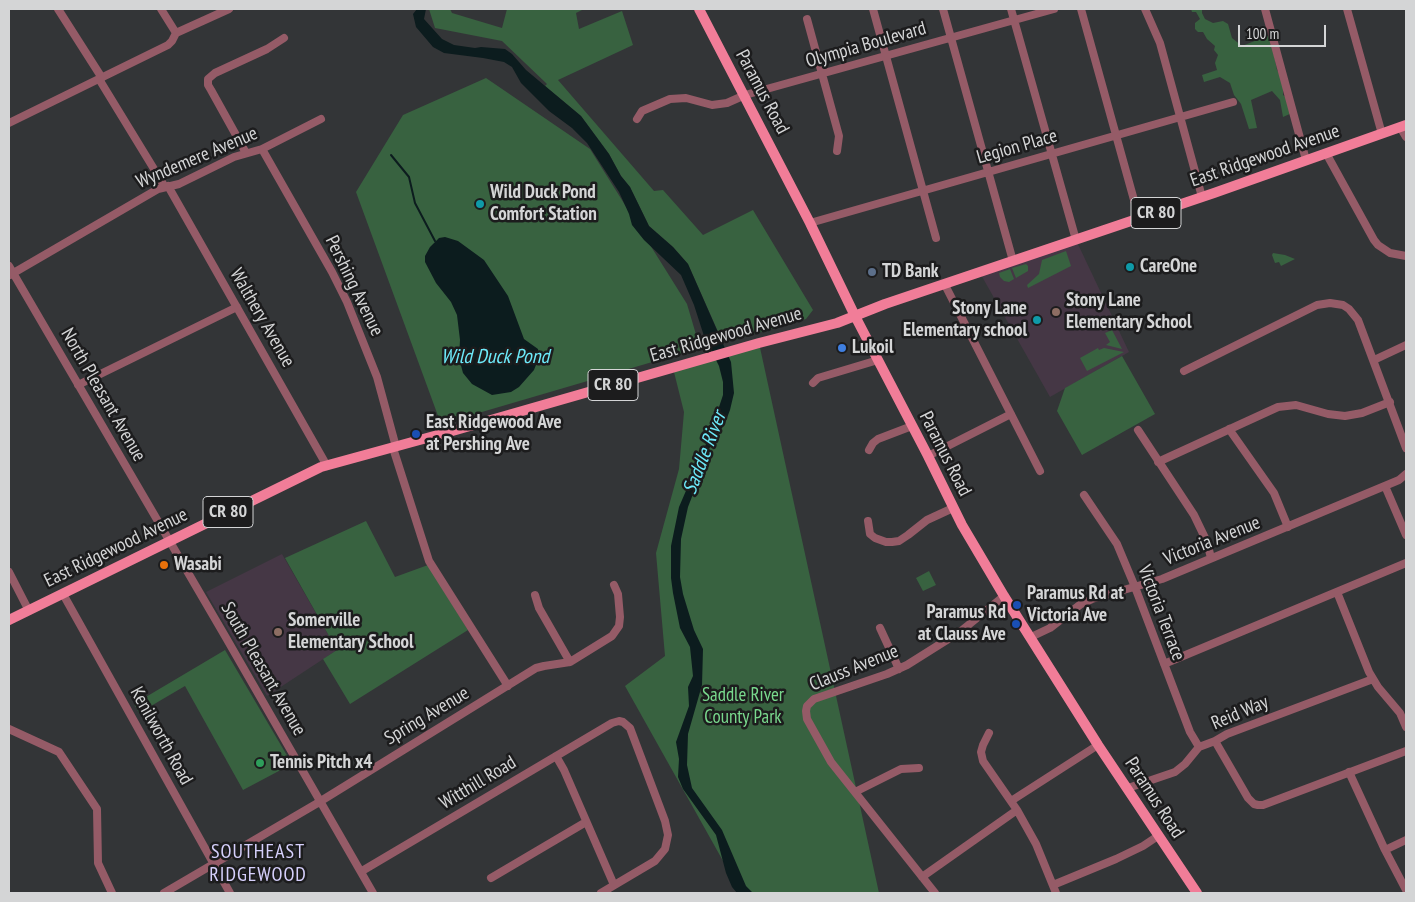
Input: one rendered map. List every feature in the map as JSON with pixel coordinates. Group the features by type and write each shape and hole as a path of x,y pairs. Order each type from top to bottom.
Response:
{"main road":[{"name":"Paramus Road","path":"699,9 810,223 953,508 1004,596 1098,745 1197,893"},
{"name":"East Ridgewood Avenue","path":"9,620 169,540 327,466 838,322 1403,126"}],"street":[{"name":"Walthery Avenue","path":"58,9 167,187 327,466"},
{"path":"161,9 176,33"},
{"path":"9,123 168,45 176,33 229,9"},
{"path":"873,9 936,238"},
{"path":"943,9 1013,261"},
{"path":"1011,9 1076,240"},
{"name":"Olympia Boulevard","path":"637,119 642,111 670,99 686,98 712,105 719,104 1054,9"},
{"path":"1081,9 1139,218"},
{"path":"1145,9 1160,43 1202,197"},
{"path":"1265,9 1306,160"},
{"path":"1347,9 1382,134"},
{"path":"807,19 839,136 836,151"},
{"path":"246,153 208,85 208,79 215,73 267,49 284,38"},
{"name":"Legion Place","path":"810,223 1233,102"},
{"name":"Wyndemere Avenue","path":"11,275 158,188 179,184 234,157 262,149 321,119"},
{"path":"1403,126 1406,137"},
{"name":"Pershing Avenue","path":"262,149 347,302 377,377 394,447 428,561 508,686"},
{"path":"1326,153 1374,240 1390,253 1406,256"},
{"name":"North Pleasant Avenue","path":"9,266 11,275 169,540"},
{"path":"945,285 1040,471"},
{"path":"1184,371 1317,306 1330,303 1343,305 1358,320 1406,448"},
{"path":"78,385 237,307"},
{"path":"1374,360 1406,345"},
{"path":"813,382 818,378 878,360"},
{"path":"1158,462 1287,405 1306,406 1328,414 1345,416 1362,414 1390,402"},
{"path":"928,456 1011,414"},
{"path":"869,450 873,443 878,440 912,426"},
{"path":"1229,429 1274,493 1288,527"},
{"path":"1138,430 1194,515 1211,558"},
{"name":"Victoria Avenue","path":"1031,638 1050,628 1081,604 1103,595 1155,581 1385,486 1399,480 1406,474"},
{"path":"1385,486 1406,534"},
{"name":"Victoria Terrace","path":"1084,495 1117,544 1190,732 1199,747"},
{"path":"868,521 870,534 875,538 880,541 899,541 927,520 953,508"},
{"name":"South Pleasant Avenue","path":"169,540 373,893"},
{"path":"1164,664 1406,563"},
{"path":"9,572 29,611"},
{"name":"Spring Avenue","path":"164,893 321,801 536,668 570,662 609,638 616,631 620,618 618,594 614,584"},
{"path":"1337,592 1373,679 1400,713 1406,727"},
{"name":"Kenilworth Road","path":"63,594 230,893"},
{"path":"535,595 539,608 570,662"},
{"name":"Clauss Avenue","path":"936,893 831,762 807,720 806,711 814,699 899,669 961,631 1004,596"},
{"path":"880,628 899,669"},
{"name":"Reid Way","path":"1128,788 1180,769 1199,747 1227,734 1373,679"},
{"name":"Witthill Road","path":"362,871 618,721 623,722 630,728 665,821 668,835 665,849 655,861 614,885"},
{"path":"9,729 59,752 97,809 98,863 112,893"},
{"path":"989,733 982,745 983,761 1017,810 1036,844 1056,893"},
{"path":"1215,741 1248,798 1258,806 1406,750"},
{"path":"1011,801 1098,745"},
{"path":"556,756 564,770 614,885 601,893"},
{"path":"855,792 901,769 919,768"},
{"path":"1350,772 1385,850 1406,890"},
{"path":"922,877 1017,810"},
{"path":"491,878 586,822"},
{"path":"1053,885 1116,859 1143,846 1158,836"},
{"path":"1385,850 1406,840"}],"shaded area":[{"name":"Stony Lane Elementary School","path":"1076,240 1129,352 1050,397 980,273"},
{"name":"Somerville Elementary School","path":"282,554 337,650 267,696 206,592"}],"green space":[{"path":"429,9 450,9 452,13 502,28 507,9 584,9 576,13 579,29 622,11 633,45 558,80 654,191 663,190 703,235 753,210 813,310 806,319 723,343 688,264 673,247 649,226 630,187 581,116 545,86 547,84 502,41 435,28"},
{"path":"1191,9 1202,9 1205,19 1213,23 1223,21 1228,24 1232,38 1242,46 1270,35 1277,70 1283,80 1283,95 1287,98 1292,113 1283,117 1280,100 1272,91 1251,100 1257,128 1249,129 1241,104 1234,95 1230,83 1220,77 1204,82 1202,75 1217,70 1215,63 1218,55 1214,50 1215,46 1207,39 1203,32 1198,32 1195,29 1195,23 1200,19 1196,12 1192,12"},
{"path":"486,78 590,149 687,304 700,348 441,424 356,192 403,115"},
{"path":"1066,251 1071,266 1028,288 1027,285 1039,274 1042,260"},
{"path":"1273,253 1295,259 1281,266 1279,262 1275,263"},
{"path":"1026,264 1028,271 1016,278 1012,268"},
{"path":"1010,269 1014,279 1009,282 1004,281 999,273"},
{"path":"1112,330 1122,349 1106,345 1110,342 1105,333"},
{"name":"Saddle River County Park","path":"759,343 879,893 741,893 625,686 665,656 656,553 679,469 684,412 673,368"},
{"path":"1098,348 1099,350 1104,348 1124,352 1087,371 1080,358"},
{"path":"1122,356 1155,414 1082,455 1057,411 1065,388"},
{"path":"366,521 395,577 428,565 468,630 350,704 323,659 337,650 285,558"},
{"path":"929,571 936,585 923,591 916,578"},
{"path":"225,650 292,764 243,790 185,686 139,713 134,704"}],"water":[{"name":"Saddle River","path":"417,9 426,9 424,19 442,39 454,45 505,49 526,70 581,116 630,187 649,226 673,247 688,264 731,362 734,393 730,410 725,423 707,452 688,507 681,539 680,577 683,594 694,630 703,649 702,685 688,734 687,765 692,788 722,830 746,886 753,893 737,893 732,887 726,873 716,835 683,789 678,777 679,759 676,742 689,706 688,687 693,676 690,647 680,628 673,593 671,546 679,507 709,437 723,395 723,382 719,366 704,336 694,305 681,275 644,240 632,225 619,192 587,143 572,128 549,111 521,83 512,67 504,62 444,53 433,47 416,27 413,14"},
{"name":"Wild Duck Pond","path":"445,237 458,241 484,260 508,296 524,339 538,349 539,357 534,370 519,387 511,392 492,395 472,384 463,373 459,358 460,340 457,315 451,302 436,283 425,262 425,256 430,247 439,238"}],"waterway":[{"path":"391,155 409,177 415,203 435,241"}],"place":[{"name":"Wild Duck Pond Comfort Station","path":"480,204"},
{"name":"CareOne","path":"1130,267"},
{"name":"TD Bank","path":"872,272"},
{"name":"Stony Lane Elementary School","path":"1056,312"},
{"name":"Stony Lane Elementary school","path":"1037,320"},
{"name":"Lukoil","path":"842,348"},
{"name":"East Ridgewood Ave at Pershing Ave","path":"416,434"},
{"name":"Wasabi","path":"164,565"},
{"name":"Paramus Rd at Victoria Ave","path":"1017,605"},
{"name":"Paramus Rd at Clauss Ave","path":"1016,624"},
{"name":"Somerville Elementary School","path":"278,632"},
{"name":"Tennis Pitch x4","path":"260,763"}],"district":[{"name":"SOUTHEAST RIDGEWOOD","path":"258,864"}]}
